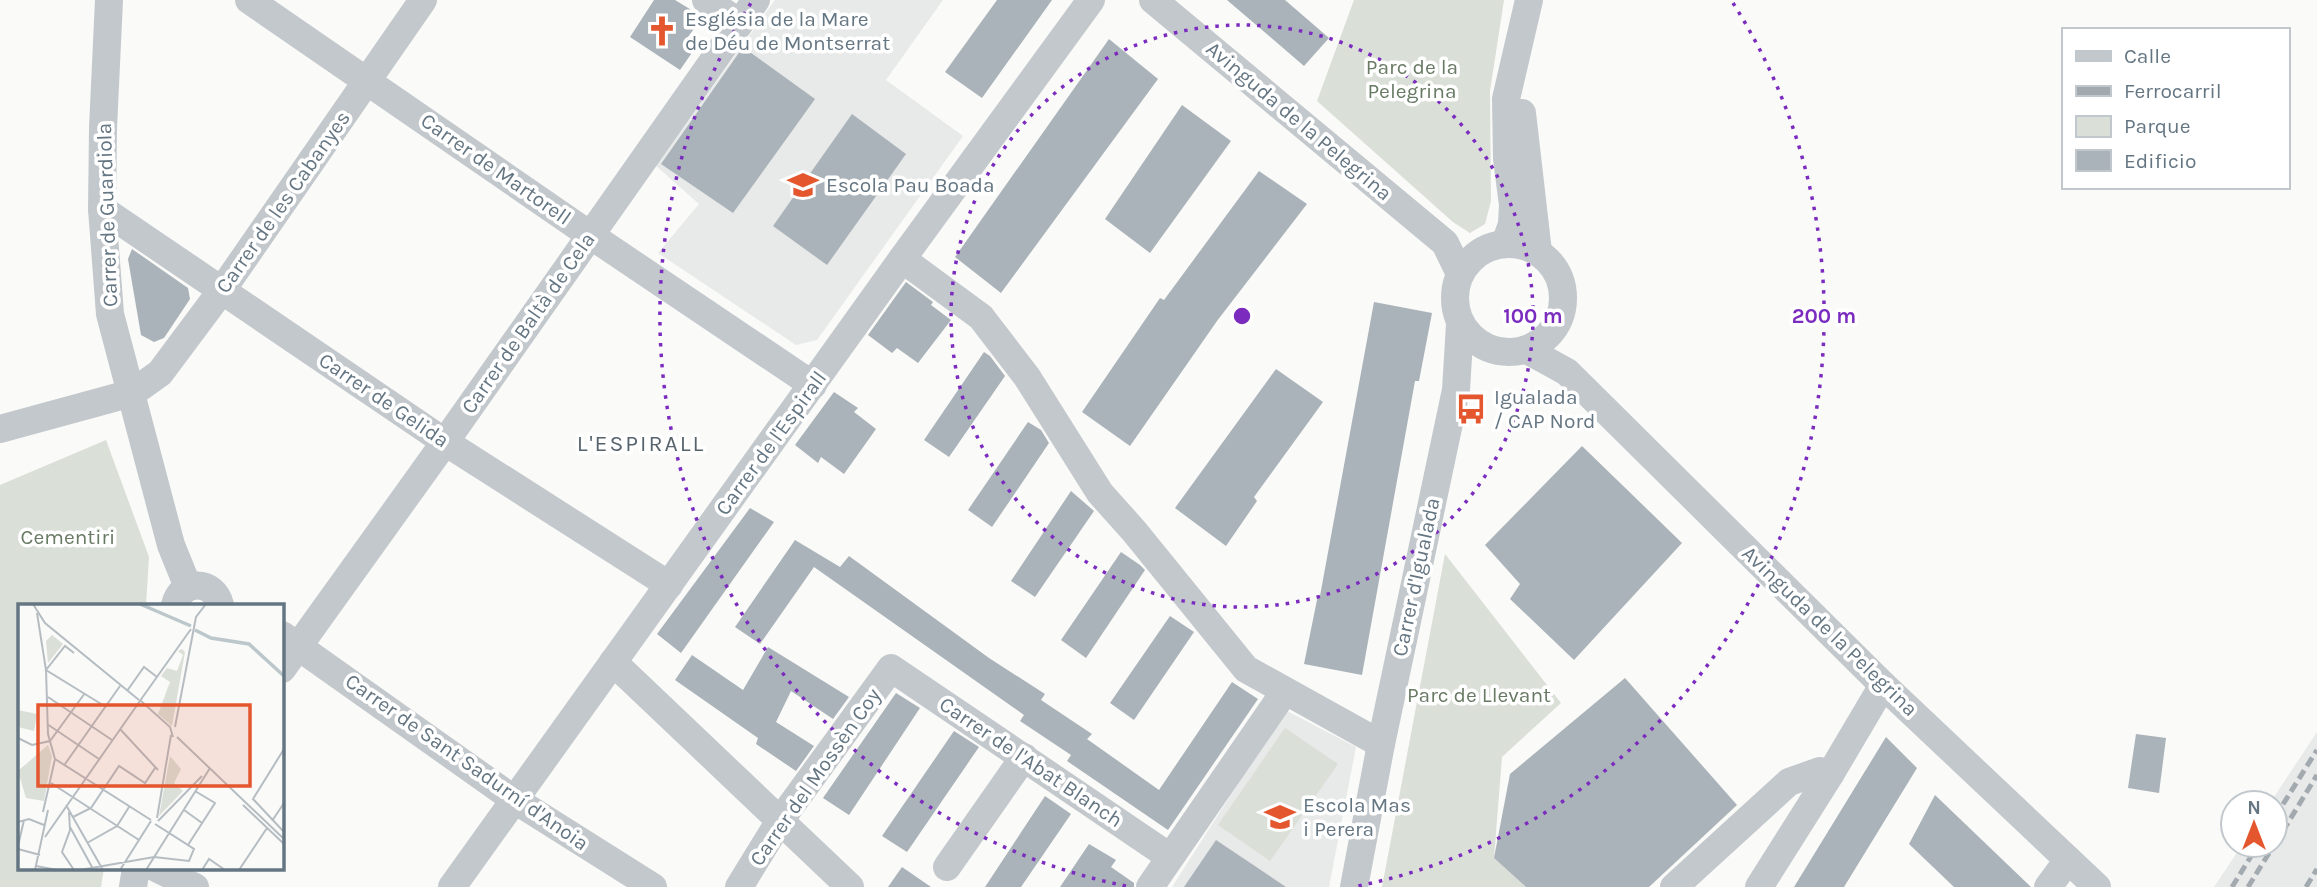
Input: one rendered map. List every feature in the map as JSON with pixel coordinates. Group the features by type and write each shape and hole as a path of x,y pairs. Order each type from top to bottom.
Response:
{"street":[{"name":"Carrer de Guardiola","path":"109,0 102,209 110,313 171,545 181,596"},
{"name":"Carrer de Martorell","path":"249,0 813,385"},
{"name":"Carrer de les Cabanyes","path":"132,393 160,373 222,290 423,0"},
{"path":"706,0 748,11"},
{"name":"Carrer de l'Espirall","path":"452,887 902,258 1091,0"},
{"name":"Avinguda de la Pelegrina","path":"1153,0 1445,243 1460,274"},
{"path":"1483,346 1470,337 1460,324 1455,308 1455,291 1460,274 1469,261 1494,247 1512,224 1506,99 1529,0"},
{"name":"Carrer de Baltà de Cela","path":"284,662 290,640 445,442 748,11"},
{"path":"1520,46 1520,102 1538,252 1552,264 1560,279 1563,297 1561,314 1553,330 1541,343 1527,350"},
{"name":"Carrer de Gelida","path":"102,209 445,442 668,585"},
{"name":"Avinguda de la Pelegrina","path":"1445,243 1522,246 1538,252"},
{"path":"902,258 981,317 1027,377 1100,493 1246,669 1381,744"},
{"name":"Carrer d'Igualada","path":"1354,887 1381,744 1456,390 1460,324"},
{"name":"Avinguda de la Pelegrina","path":"1553,330 1567,372"},
{"name":"Avinguda de la Pelegrina","path":"1483,346 1497,352 1527,350 1567,372 1883,685 2097,887"},
{"name":"Carrer d'Igualada","path":"1456,390 1483,346"},
{"path":"0,429 132,393"},
{"path":"181,596 203,585 215,593 220,604"},
{"name":"Carrer de Sant Sadurní d'Anoia","path":"290,640 515,800 653,887"},
{"path":"614,662 850,887"},
{"name":"Carrer del Mossèn Coy","path":"739,887 779,821 891,668"},
{"name":"Carrer de l'Abat Blanch","path":"891,668 1170,857"},
{"path":"1759,887 1883,685"},
{"path":"1150,887 1285,691"},
{"path":"947,867 1024,757"},
{"path":"1674,887 1789,782 1820,771 1831,773"},
{"path":"2048,887 2068,860"}],"shaded area":[{"name":"Escola Pau Boada","path":"775,0 943,0 886,80 963,136 817,340 796,345 658,253 699,204 656,166"},
{"name":"Escola Mas i Perera","path":"1285,710 1356,747 1329,887 1172,887"},
{"path":"2317,732 2317,887 2214,887 2233,859 2289,859 2289,789 2279,789"}],"green space":[{"name":"Parc de la Pelegrina","path":"1354,0 1504,0 1490,91 1491,201 1485,224 1470,233 1453,222 1317,101"},
{"name":"Cementiri","path":"106,440 149,557 146,604 18,604 18,870 104,870 101,887 0,887 0,485"},
{"name":"Parc de Llevant","path":"1445,554 1561,703 1502,757 1494,858 1526,887 1382,887"},
{"path":"1285,728 1338,764 1270,861 1218,825"}],"building":[{"name":"Església de la Mare de Déu de Montserrat","path":"654,0 675,0 698,14 696,26 688,37 698,44 680,70 630,37"},
{"path":"997,0 1052,0 982,98 945,72"},
{"path":"1227,0 1285,0 1329,38 1304,66"},
{"path":"1109,39 1158,79 1001,293 955,257"},
{"path":"743,47 815,99 733,213 661,164"},
{"path":"1182,105 1231,141 1150,253 1105,219"},
{"path":"852,114 906,154 827,265 773,226"},
{"path":"1259,171 1307,204 1217,321 1130,446 1082,412 1160,298 1164,300"},
{"path":"132,249 188,288 190,299 164,338 154,342 141,335 128,259"},
{"path":"906,282 933,302 931,305 951,320 918,363 897,348 892,353 868,335"},
{"path":"1374,302 1432,313 1419,381 1415,381 1362,675 1304,664 1318,595 1320,596"},
{"path":"984,352 1005,376 949,457 924,440"},
{"path":"1276,369 1323,402 1254,497 1257,501 1226,546 1175,508"},
{"path":"834,392 858,408 854,412 876,429 844,474 821,457 818,463 795,445"},
{"path":"1028,422 1041,430 1049,443 992,527 968,510"},
{"path":"1582,446 1682,543 1574,660 1510,599 1520,584 1485,545"},
{"path":"1071,491 1094,511 1035,597 1011,581"},
{"path":"750,508 774,522 681,653 657,634"},
{"path":"795,540 840,567 849,556 989,658 1045,694 1041,700 1092,734 1087,739 1159,790 1232,682 1258,699 1168,830 1067,761 1071,755 1020,721 1024,715 814,567 760,644 735,627"},
{"path":"1121,552 1145,570 1086,658 1061,640"},
{"path":"1170,616 1194,632 1134,720 1110,703"},
{"path":"768,647 849,697 833,719 791,691 776,722 814,746 796,771 756,744 758,738 675,680 692,655 743,690"},
{"path":"1625,678 1737,805 1649,887 1526,887 1494,858 1510,774"},
{"path":"896,693 920,708 849,815 823,798"},
{"path":"954,731 979,747 907,852 882,836"},
{"path":"2136,734 2166,738 2159,793 2128,788"},
{"path":"1886,737 1917,768 1844,887 1794,887"},
{"path":"1935,795 2031,887 1954,887 1909,844"},
{"path":"1045,796 1071,814 1021,887 985,887"},
{"path":"1216,840 1286,887 1184,887"},
{"path":"1089,844 1116,860 1111,867 1134,883 1134,887 1060,887"},
{"path":"902,867 931,887 888,887"}],"railway":[{"path":"2289,795 2317,750"},
{"path":"2289,821 2317,775"},
{"path":"2232,887 2249,859"},
{"path":"2248,887 2265,859"},
{"path":"2306,887 2317,869"}],"place":[{"name":"Església de la Mare de Déu de Montserrat","path":"662,31"},
{"name":"Escola Pau Boada","path":"803,185"},
{"name":"Igualada / CAP Nord","path":"1471,409"},
{"name":"Escola Mas i Perera","path":"1280,817"}],"district":[{"name":"L'ESPIRALL","path":"641,443"}]}
